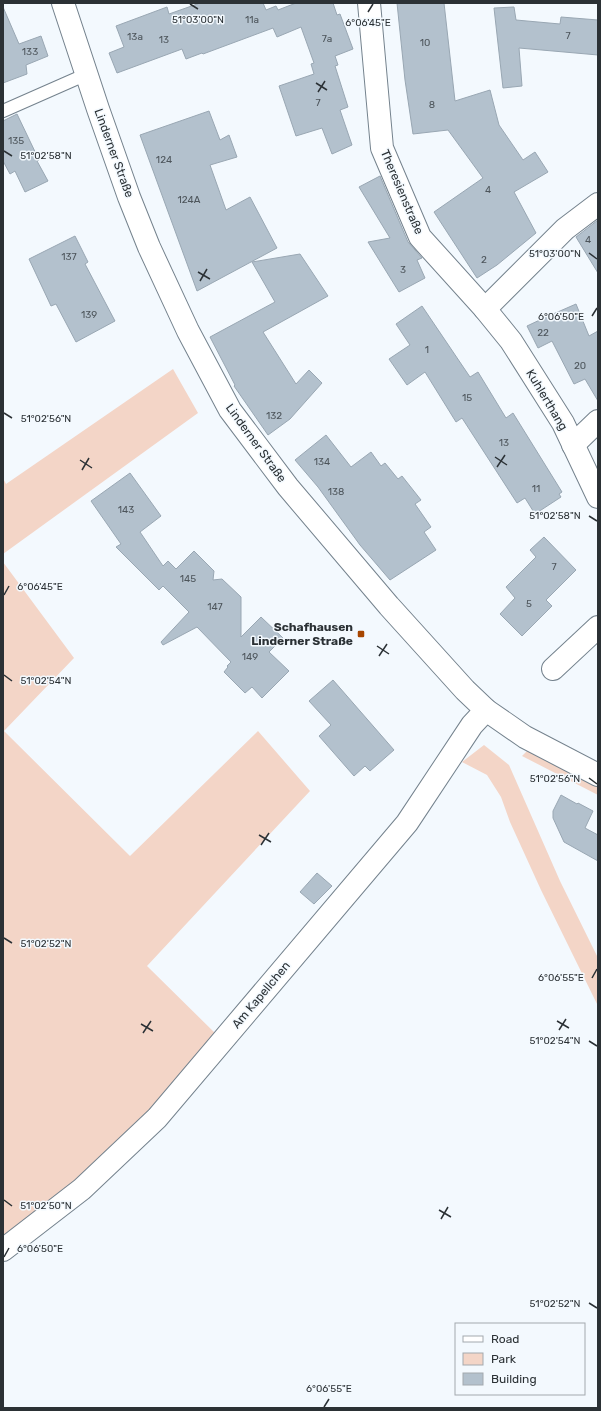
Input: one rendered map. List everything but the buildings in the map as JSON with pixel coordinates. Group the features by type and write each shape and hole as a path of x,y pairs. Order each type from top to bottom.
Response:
{"street":[{"name":"Linderner Straße","path":"63,3 98,109 149,247 188,331 230,410 288,487 389,606 465,690 486,710 525,737 598,775"},
{"name":"Theresienstraße","path":"369,3 382,148 420,236 485,309"},
{"path":"485,309 565,229 598,204"},
{"name":"Kuhlerthang","path":"485,309 511,342 563,423 598,498"},
{"path":"573,445 598,421"},
{"path":"553,669 598,627"},
{"name":"Am Kapellchen","path":"3,1250 82,1189 157,1118 407,823 472,725 486,710"}],"lane":[{"path":"3,111 87,74"}],"green space":[{"path":"173,369 198,413 3,554 3,478 6,484"},
{"path":"3,562 74,658 4,731 130,856 258,731 310,791 147,966 217,1035 116,1147 3,1242"},
{"path":"484,745 509,765 560,881 598,958 598,1006 541,890 510,822 501,797 487,775 462,762"},
{"path":"528,750 598,786 598,795 522,756"}],"place":[{"name":"Schafhausen Linderner Straße","path":"361,634"}]}
